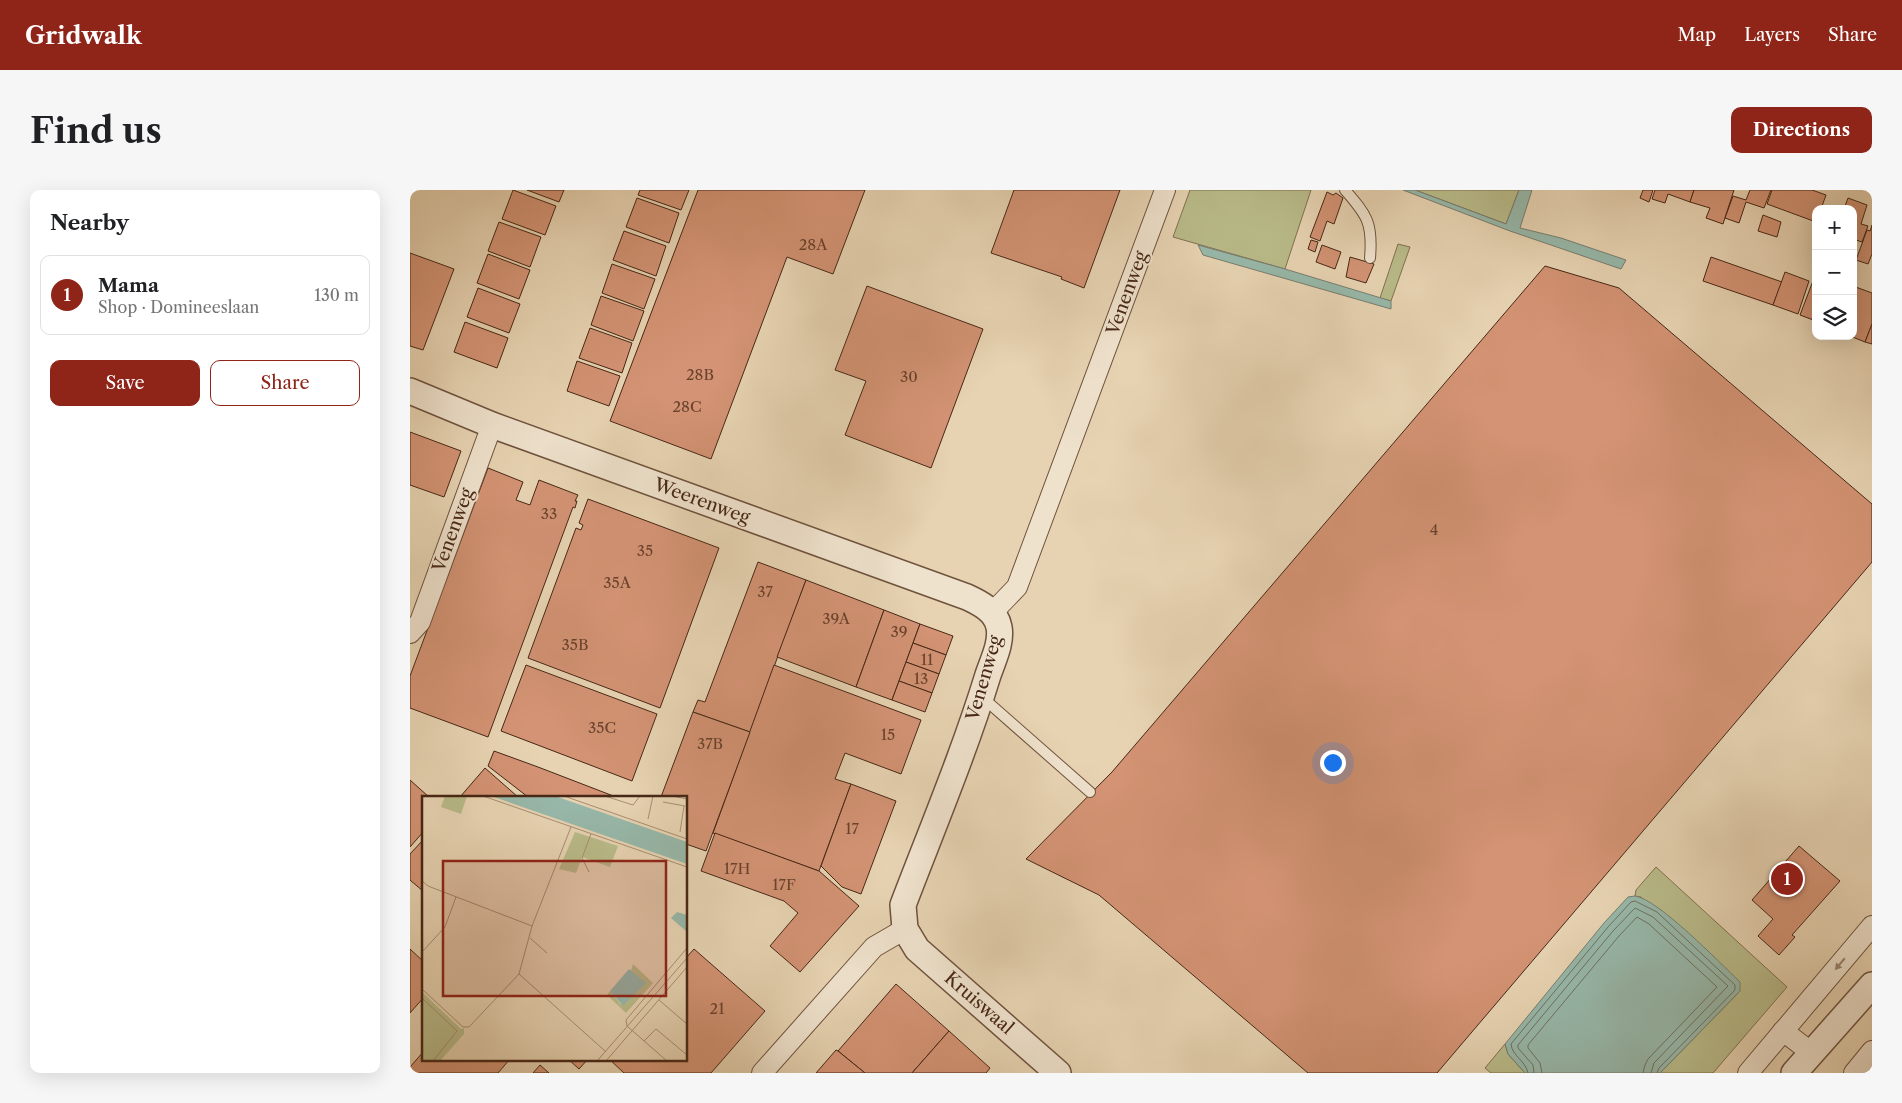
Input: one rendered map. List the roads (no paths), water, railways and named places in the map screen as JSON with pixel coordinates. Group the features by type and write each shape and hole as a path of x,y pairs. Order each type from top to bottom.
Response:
{"street":[{"name":"Venenweg","path":"905,929 903,905 982,697 1000,638 999,625 992,613 1017,587 1165,190"},
{"name":"Weerenweg","path":"410,391 492,424 967,597 983,605 992,613"},
{"name":"Venenweg","path":"410,634 420,622 492,424"},
{"path":"1748,1073 1872,926"},
{"path":"762,1073 874,947 905,929"},
{"name":"Kruiswaal","path":"905,929 917,948 1058,1073"},
{"path":"1794,1073 1872,985"},
{"path":"1783,1031 1812,1053"},
{"path":"1854,1073 1872,1051"}],"lane":[{"path":"1344,190 1365,213 1372,236 1370,258"},
{"path":"982,697 1090,792"}],"water":[{"path":"1403,190 1415,190 1506,224 1519,190 1532,190 1520,228 1561,238 1626,260 1621,269 1510,231"},
{"path":"1198,245 1391,301 1391,309 1203,255"},
{"path":"1635,896 1658,908 1689,933 1740,982 1740,991 1660,1073 1525,1073 1508,1054 1505,1044 1604,923 1628,897"}],"place":[{"name":"Mama","path":"1787,879"}]}
